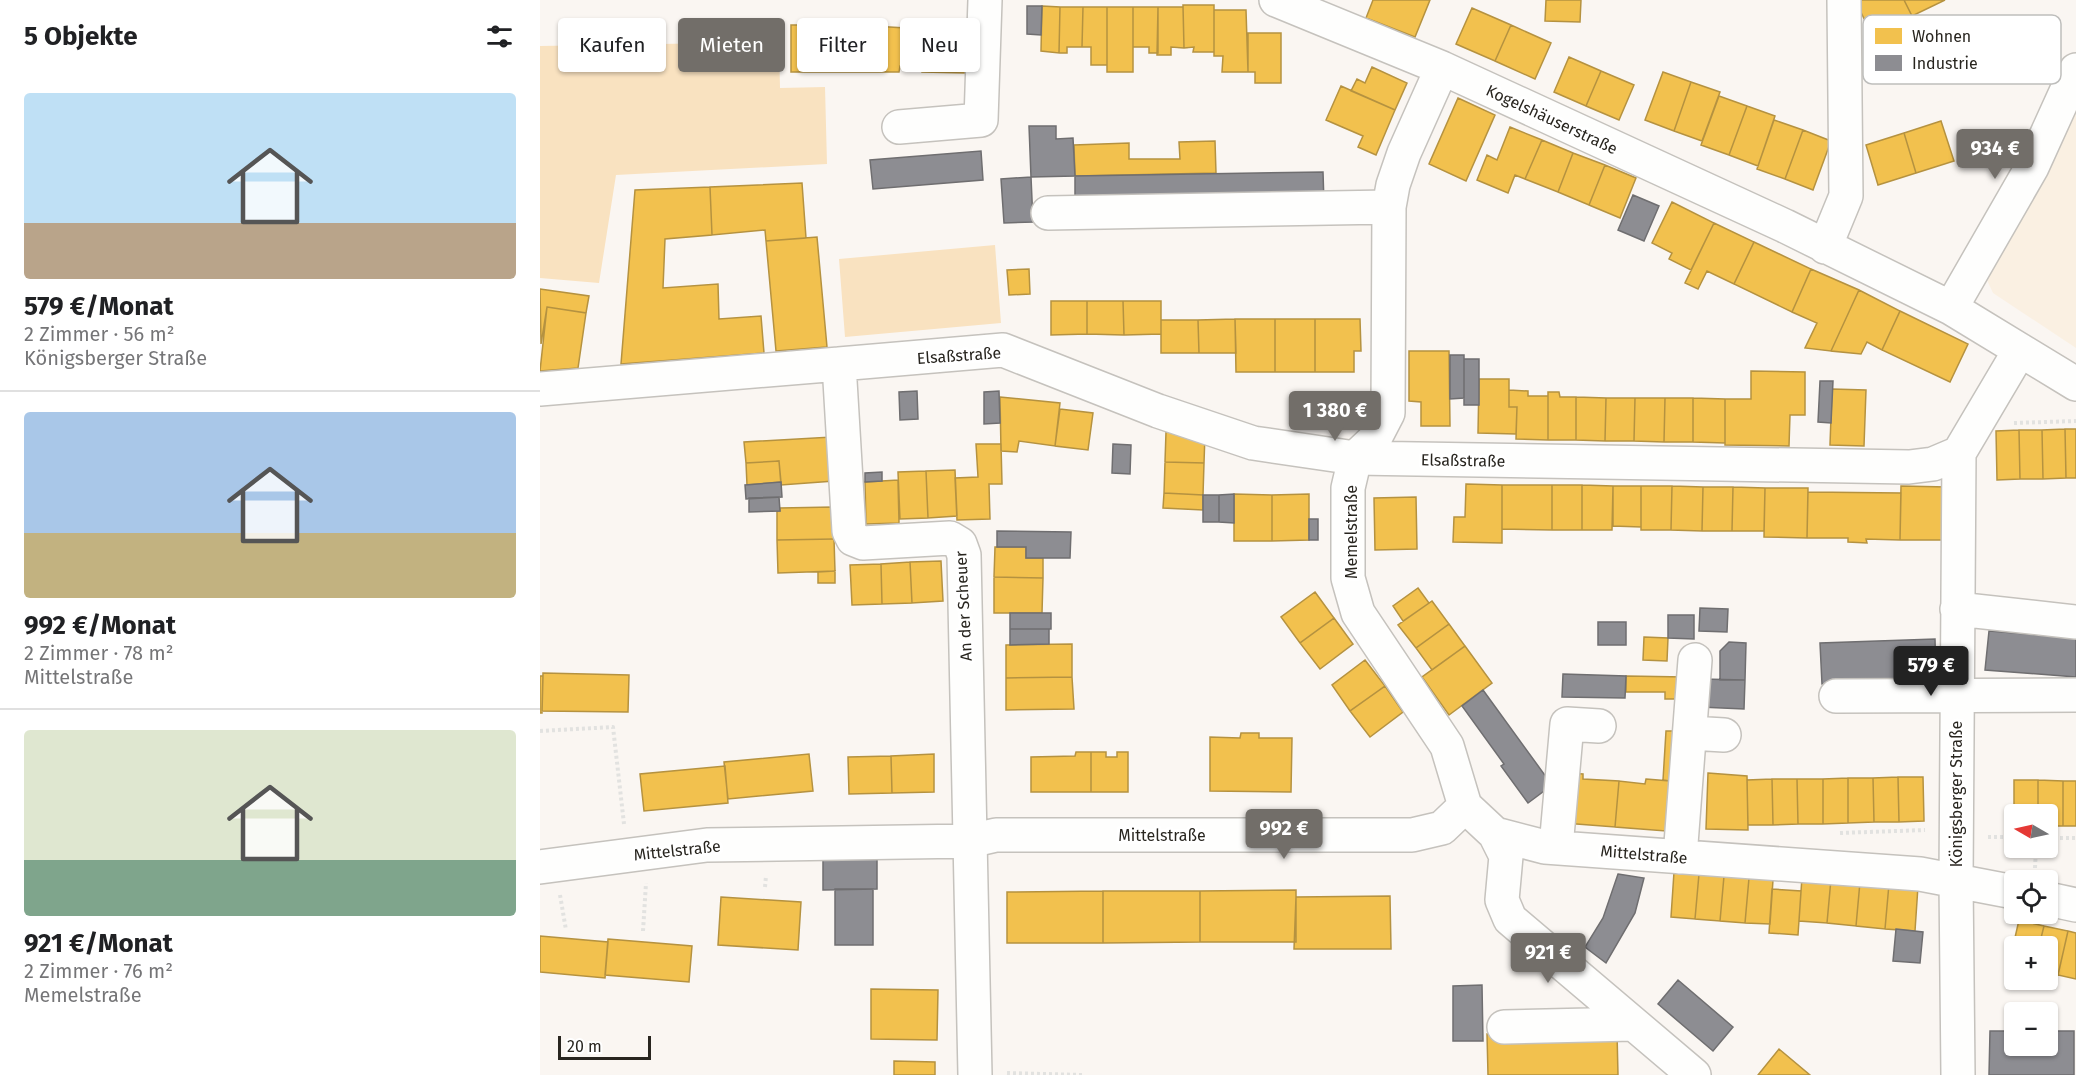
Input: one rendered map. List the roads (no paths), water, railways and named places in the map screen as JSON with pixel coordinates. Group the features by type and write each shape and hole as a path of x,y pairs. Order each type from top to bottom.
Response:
{"street":[{"path":"899,127 981,120 985,0"},
{"name":"Kogelshäuserstraße","path":"1276,0 1442,68 1825,247 1951,308 2076,384"},
{"path":"1825,247 1846,196 1844,0"},
{"path":"1355,458 1374,440 1388,412 1389,207 1393,185 1404,153 1442,68"},
{"path":"1951,308 2032,167 2076,70"},
{"path":"1048,213 1389,207"},
{"name":"Elsaßstraße","path":"839,364 1003,350 1158,411 1253,443 1355,458 1909,467 1934,464 1959,453"},
{"name":"Königsberger Straße","path":"1958,1075 1956,829 1959,453 1974,423 2020,350"},
{"path":"540,389 839,364"},
{"name":"An der Scheuer","path":"839,364 849,531 853,539 863,543 950,538 960,544 964,555 975,1074"},
{"name":"Memelstraße","path":"1355,458 1348,488 1348,578 1358,613 1447,746 1465,807"},
{"path":"1957,609 2076,622"},
{"path":"1680,857 1695,660"},
{"path":"1836,696 2076,695"},
{"path":"1556,847 1567,724 1599,726"},
{"path":"1690,733 1724,735"},
{"name":"Mittelstraße","path":"540,867 707,845 970,841 996,835 1412,835 1442,828 1465,807 1495,834 1556,847 1920,874 2004,884"},
{"path":"1495,834 1506,856 1502,900 1510,919 1695,1075"},
{"name":"Mittelstraße","path":"2058,898 2076,905"},
{"path":"1504,1027 1633,1024"}]}
